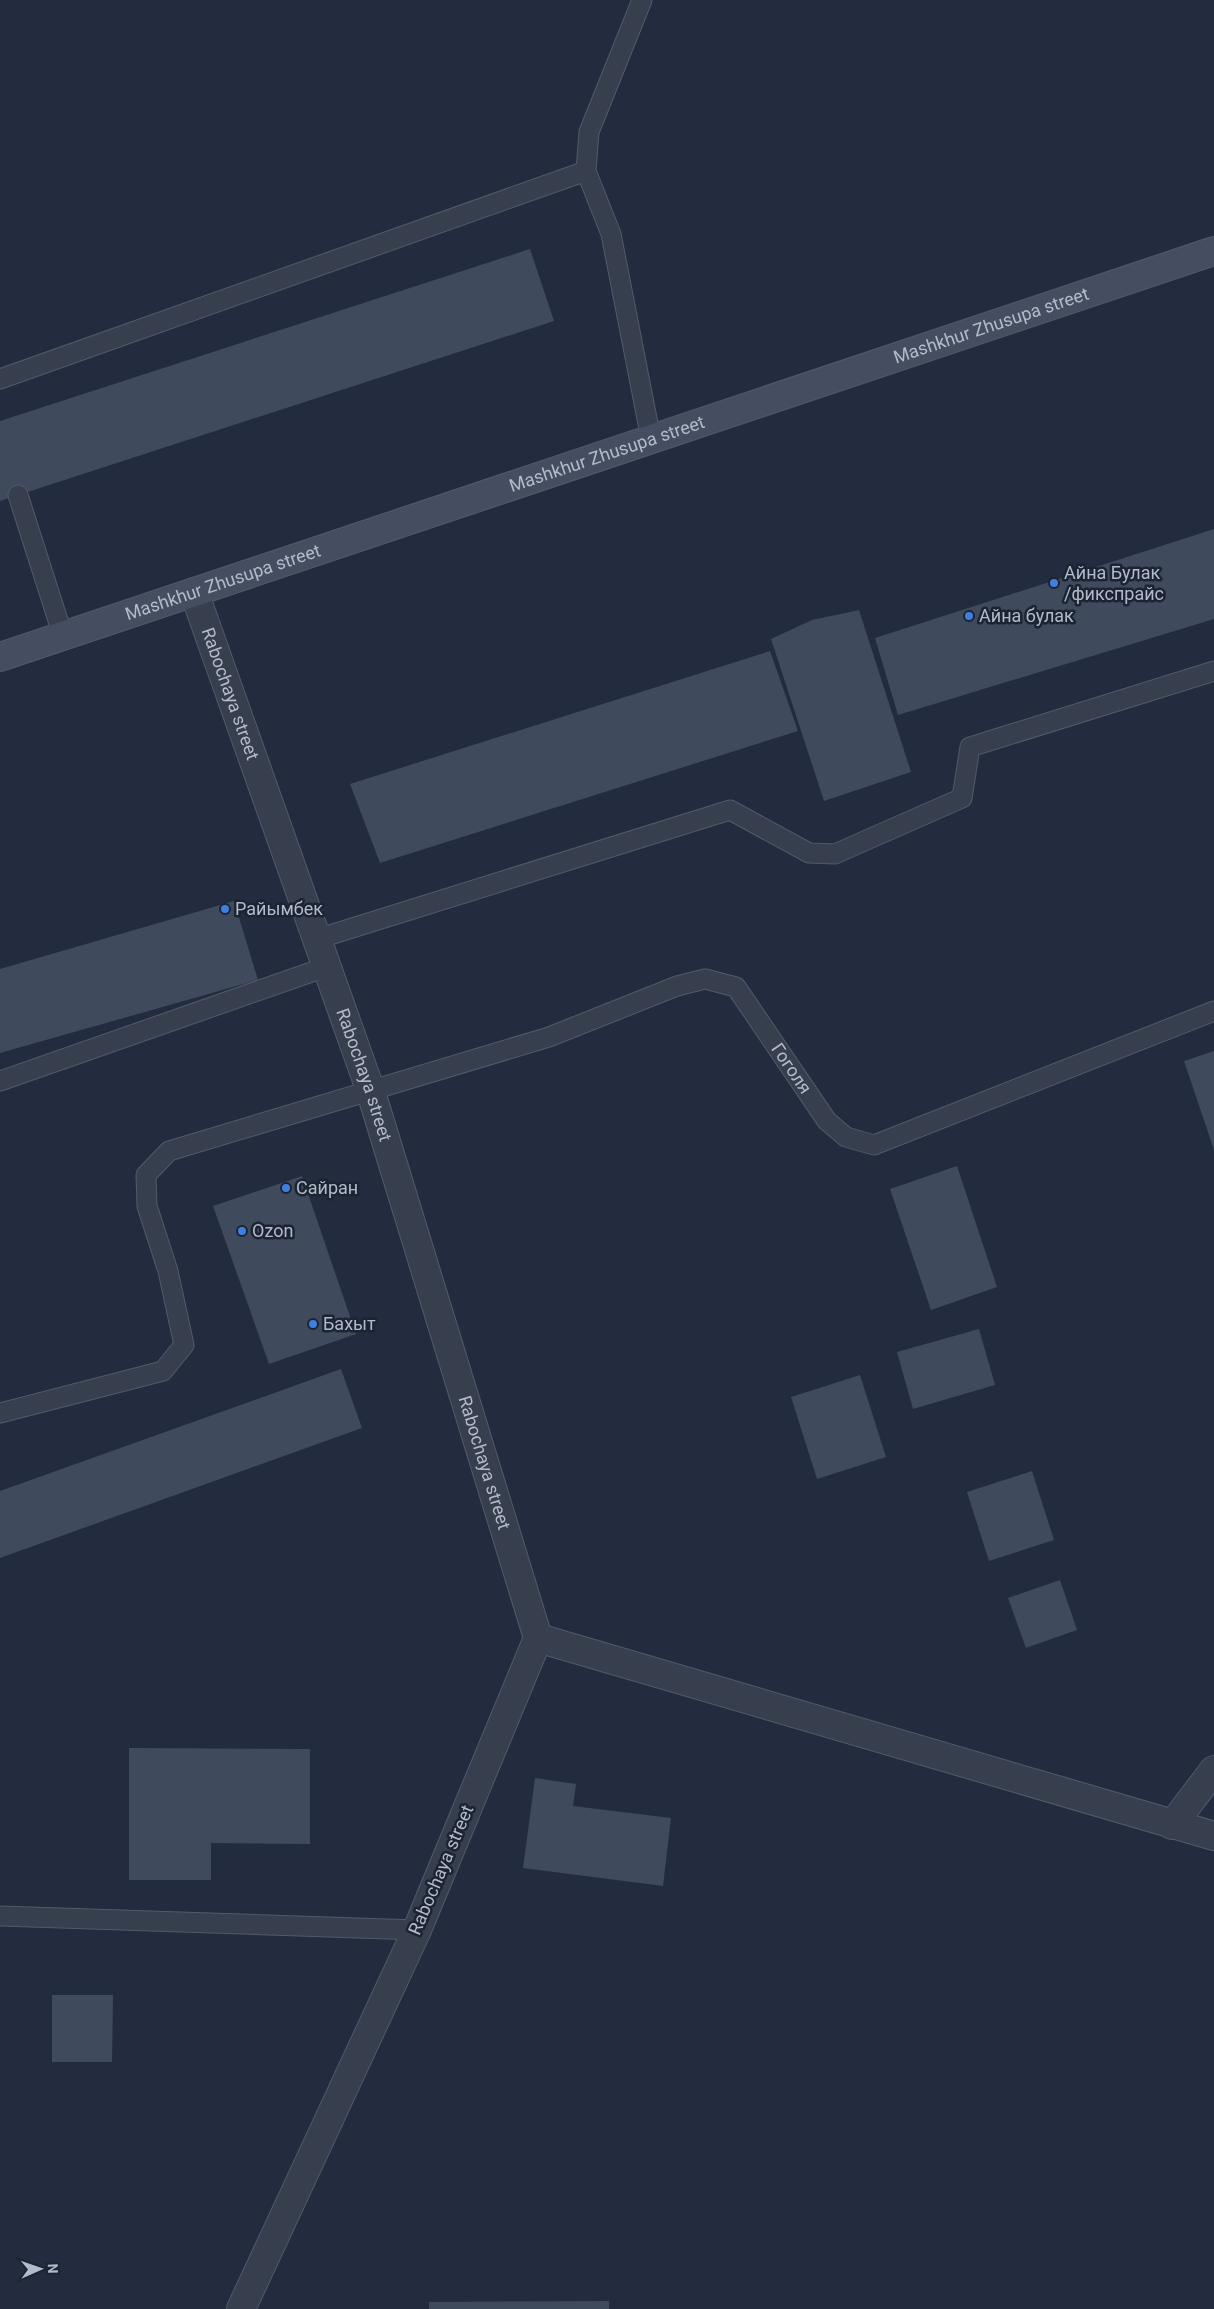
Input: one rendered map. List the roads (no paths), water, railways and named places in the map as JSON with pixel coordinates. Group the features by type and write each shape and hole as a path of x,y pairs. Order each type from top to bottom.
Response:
{"main road":[{"name":"Mashkhur Zhusupa street","path":"0,657 1214,250"}],"street":[{"name":"Rabochaya street","path":"194,592 370,1089 538,1638 417,1930 241,2309"},
{"path":"538,1638 1214,1836"},
{"path":"1172,1825 1214,1770"}],"lane":[{"path":"642,0 589,132 586,171 611,234 651,439"},
{"path":"0,379 586,171"},
{"path":"18,495 63,636"},
{"path":"317,940 730,810 809,853 835,854 962,798 970,747 1214,671"},
{"path":"0,1081 326,967"},
{"name":"Гоголя","path":"0,1413 163,1371 184,1345 168,1271 147,1206 146,1175 169,1151 370,1089 549,1037 677,986 705,979 736,987 827,1121 846,1137 874,1145 1214,1011"},
{"path":"0,1916 417,1930"}],"place":[{"name":"Айна Булак /фикспрайс","path":"1054,583"},
{"name":"Айна булак","path":"969,616"},
{"name":"Райымбек","path":"225,909"},
{"name":"Сайран","path":"286,1188"},
{"name":"Ozon","path":"242,1231"},
{"name":"Бахыт","path":"313,1324"}]}
